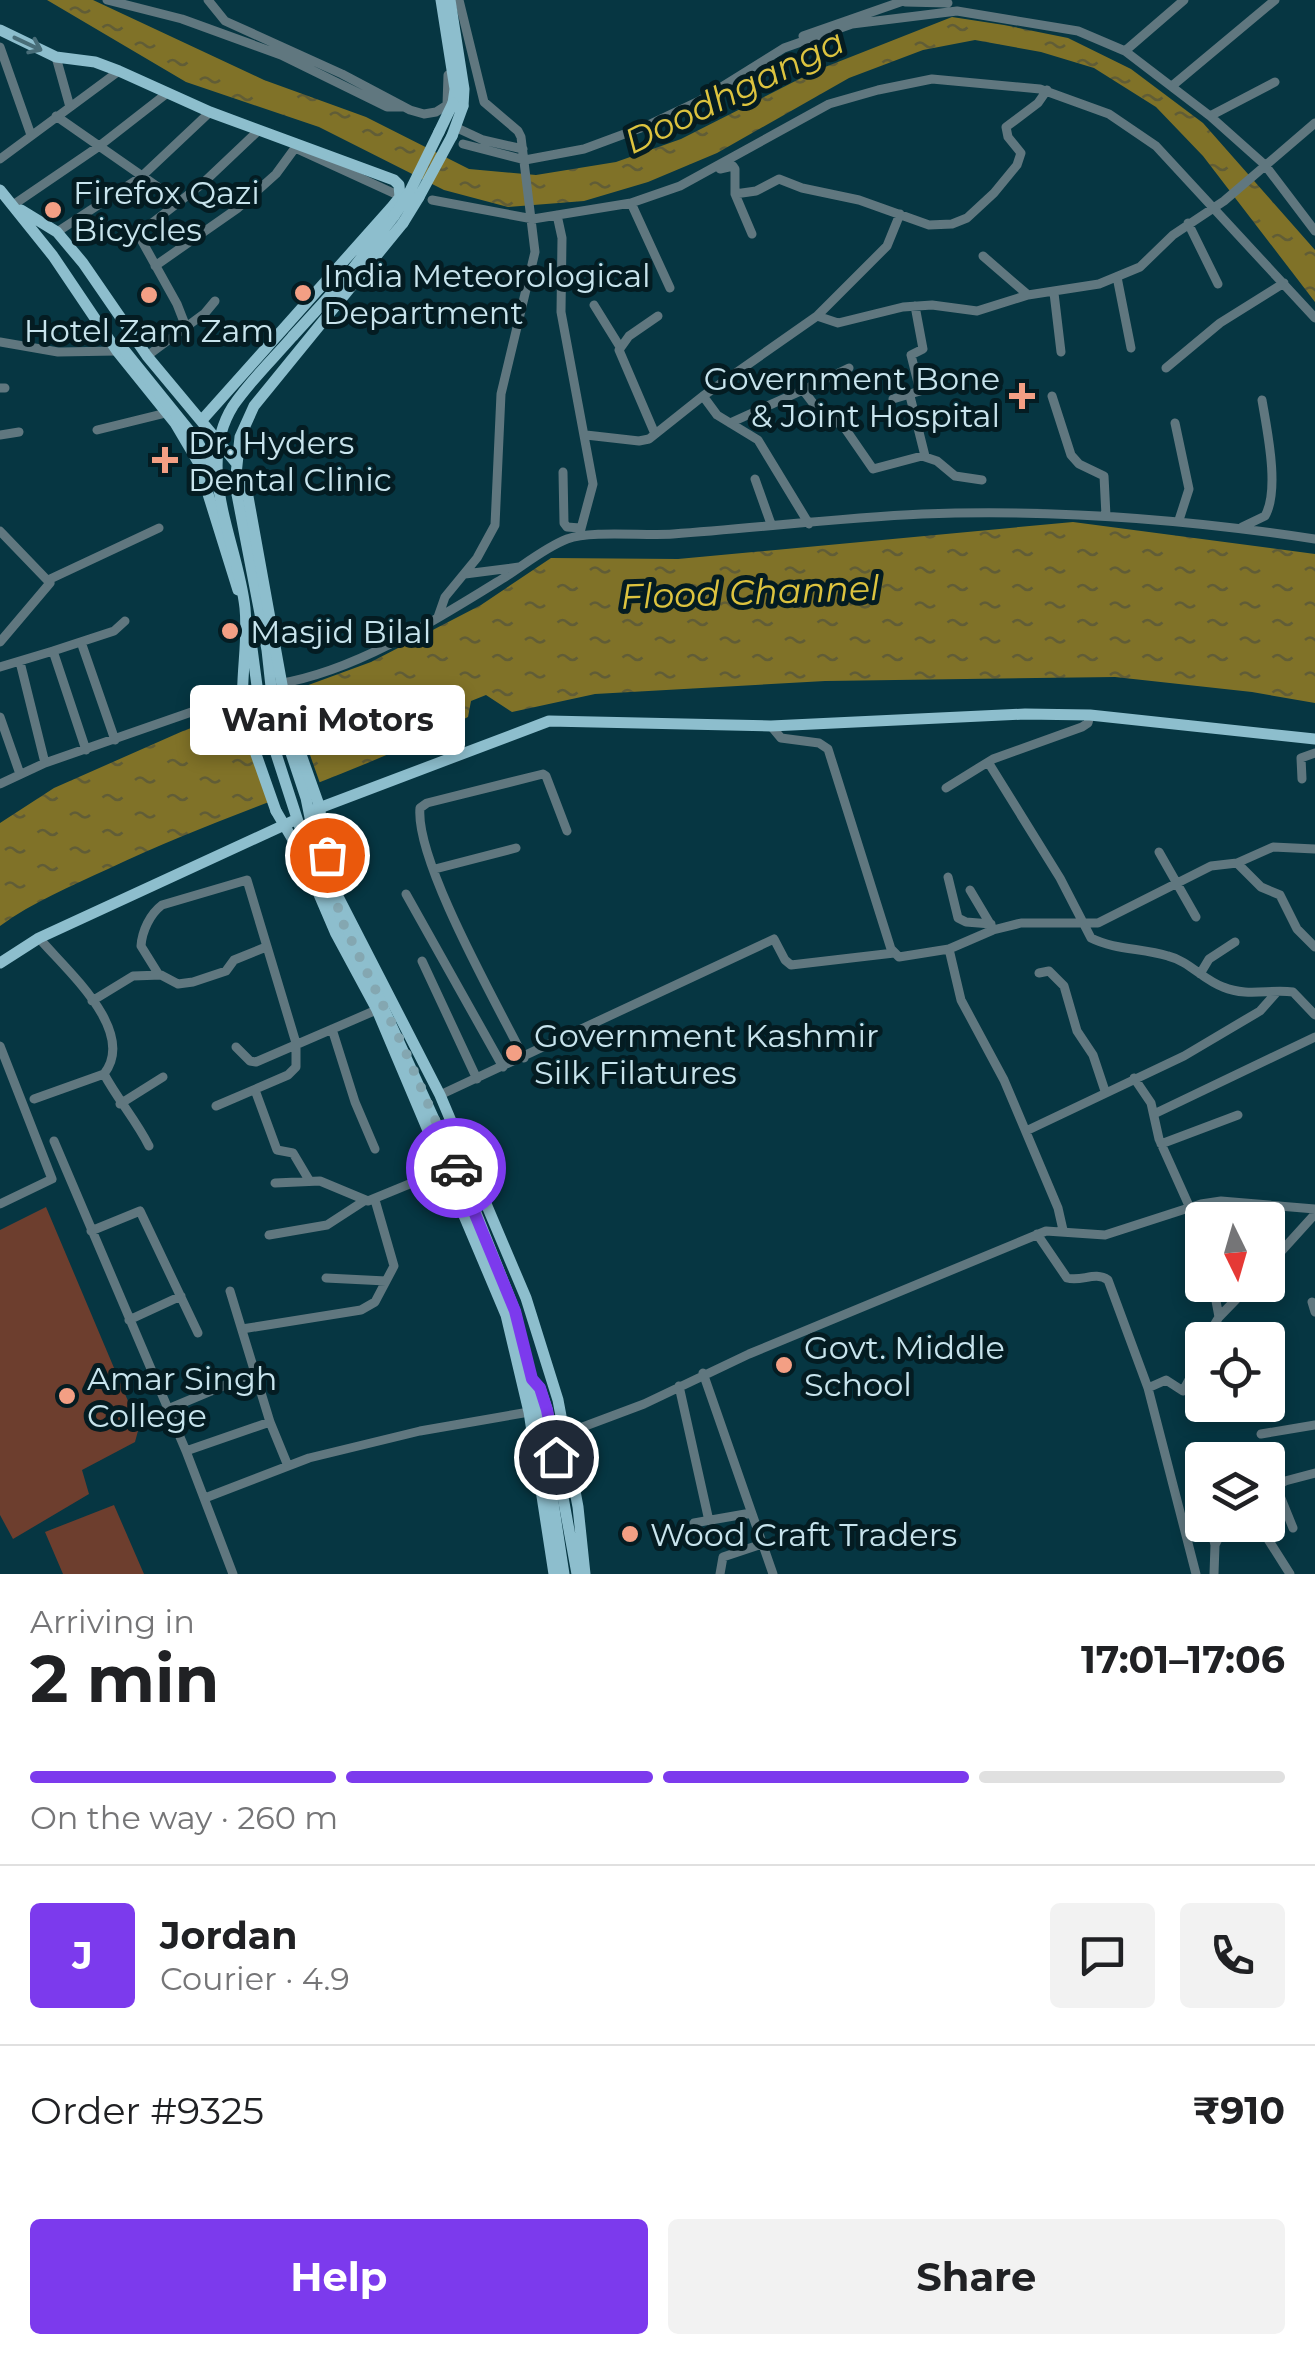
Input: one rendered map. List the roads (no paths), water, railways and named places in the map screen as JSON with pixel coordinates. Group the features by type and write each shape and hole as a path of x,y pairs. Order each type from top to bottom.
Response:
{"main road":[{"path":"438,0 458,104"},
{"path":"450,0 463,78 458,104 425,199 398,220 233,406 219,440 217,476 246,612 240,699 245,723 276,811 305,860 336,934 384,1024 492,1278 516,1350 559,1574"},
{"path":"0,30 56,57 94,62 120,71 210,112 394,180 400,188 402,197 203,422"},
{"path":"449,126 398,220 254,406 240,436 235,484 271,691 300,802 297,818 351,950 452,1166 512,1318 538,1430 559,1574"},
{"path":"0,190 53,256 63,261 198,462 250,629 257,695 300,802 310,812 318,852 440,1095 526,1298 558,1400 586,1574"},
{"path":"13,205 56,232 83,263 147,356 236,462 245,480 288,718 319,805 334,899 403,1046 515,1311 532,1379 559,1574"},
{"path":"203,422 218,414 338,272 348,274"},
{"path":"121,351 189,430 217,476"},
{"path":"156,400 172,385"},
{"path":"4,960 39,938 352,793 550,721 771,726 1024,714 1090,715 1315,740"},
{"path":"532,1379 540,1388 547,1410 577,1574"}],"street":[{"path":"107,0 182,19 281,55 381,105 404,106"},
{"path":"208,0 225,21 404,106 483,140 523,148"},
{"path":"424,114 447,105 449,89 438,0"},
{"path":"438,616 445,597 478,558 495,525 501,394 535,252 526,165 518,131 484,102 459,0"},
{"path":"1124,51 1184,0"},
{"path":"1172,86 1275,0"},
{"path":"463,144 526,165 584,149 699,101 784,48 852,24 874,9 906,1 948,5 957,11 1050,24 1096,37 1124,51 1210,116 1262,167 1315,231"},
{"path":"874,9 948,5"},
{"path":"0,47 31,136"},
{"path":"56,57 70,107"},
{"path":"0,159 120,71"},
{"path":"425,199 533,217 631,204 680,186 829,104 878,90 932,79 1047,90 1109,114 1156,146 1315,318"},
{"path":"1210,116 1275,82"},
{"path":"735,194 756,192 780,179 929,225 959,223 994,193 1017,165 1021,153 1006,128 1038,103 1047,90"},
{"path":"13,205 166,94"},
{"path":"56,232 141,178 210,112"},
{"path":"56,116 178,201"},
{"path":"817,316 838,323 932,304 977,311 1028,295 1054,293 1117,277 1140,268 1188,223 1214,209 1315,123"},
{"path":"186,328 138,234 259,130"},
{"path":"156,266 238,208 276,174 294,148 402,197"},
{"path":"703,174 733,166 735,194 752,234"},
{"path":"631,204 670,288"},
{"path":"586,435 639,441 655,434 817,316 887,246 900,214"},
{"path":"271,691 340,666 438,616 580,532 593,489 561,312 562,238 557,215"},
{"path":"1188,223 1218,284"},
{"path":"983,256 1028,295"},
{"path":"1117,277 1131,348"},
{"path":"1166,368 1220,323 1284,283"},
{"path":"1054,293 1062,352"},
{"path":"147,356 186,328 214,301"},
{"path":"594,305 620,347 620,356 648,411 655,434"},
{"path":"893,399 920,391 911,355 923,350 915,306"},
{"path":"620,347 658,316"},
{"path":"0,342 58,352 121,351"},
{"path":"730,423 850,368"},
{"path":"803,390 818,411 844,427 872,468 925,456"},
{"path":"704,396 717,415 758,440 809,524"},
{"path":"910,396 925,456 955,476 982,480"},
{"path":"1052,396 1071,455 1079,464 1104,476 1106,516"},
{"path":"1239,528 1265,516 1271,503 1270,445 1262,400"},
{"path":"97,430 166,413"},
{"path":"1175,423 1189,489 1179,520"},
{"path":"0,435 19,432"},
{"path":"562,472 564,523 580,532 672,534 923,514 1179,520 1315,539"},
{"path":"755,479 771,524"},
{"path":"48,580 158,528"},
{"path":"0,530 48,580 48,589 0,642"},
{"path":"464,574 522,566"},
{"path":"0,668 119,629 125,620"},
{"path":"80,642 115,740"},
{"path":"53,651 86,750"},
{"path":"20,662 45,763"},
{"path":"0,784 45,763 257,695"},
{"path":"946,788 988,762 1082,727 1090,715"},
{"path":"0,717 20,774"},
{"path":"771,726 781,738 819,743 828,748 894,952"},
{"path":"1302,779 1301,758 1315,753"},
{"path":"988,762 1094,940 1168,956 1233,991 1293,992 1315,1015"},
{"path":"524,1058 462,938 434,869 420,808 543,774 566,831"},
{"path":"434,869 516,848"},
{"path":"948,877 958,918 966,922 992,927 1083,924 1105,921 1207,868 1238,863 1273,848 1315,849"},
{"path":"1159,852 1196,917"},
{"path":"1238,863 1261,887 1280,895 1297,929 1315,947"},
{"path":"159,975 141,946 155,910 247,880 296,1043 294,1071 216,1106"},
{"path":"970,890 992,927"},
{"path":"406,894 503,1067"},
{"path":"440,1095 774,939 790,965 894,952 905,957 949,949 992,927"},
{"path":"34,1099 104,1074 112,1062 114,1035 92,1001 39,938"},
{"path":"1200,974 1208,959 1235,942"},
{"path":"92,1001 127,978 159,975 178,984 194,982 226,971 234,960 266,947"},
{"path":"949,949 964,1006 998,1068 1064,1230"},
{"path":"0,973 4,960"},
{"path":"422,961 477,1079"},
{"path":"1039,973 1049,971 1064,986 1077,1030 1093,1056 1105,1091"},
{"path":"1026,1131 1184,1056 1260,1011 1276,993"},
{"path":"236,1046 252,1062 395,1003"},
{"path":"332,1029 355,1102 376,1148"},
{"path":"1154,1114 1315,1037"},
{"path":"0,1046 52,1179 0,1204"},
{"path":"104,1074 149,1146"},
{"path":"120,1104 163,1077"},
{"path":"1134,1078 1147,1096 1161,1144 1194,1202"},
{"path":"255,1090 278,1150 293,1153 309,1180"},
{"path":"1161,1144 1238,1115"},
{"path":"54,1141 186,1451 233,1574"},
{"path":"269,1235 328,1225 370,1201 469,1159"},
{"path":"242,1329 367,1309 393,1271 394,1261 370,1201 329,1183 276,1183"},
{"path":"1223,1202 1250,1202"},
{"path":"1285,1207 1315,1211"},
{"path":"564,1434 1037,1234 1064,1230 1105,1235 1185,1210"},
{"path":"90,1232 140,1211 198,1333"},
{"path":"1285,1246 1315,1211"},
{"path":"1037,1234 1068,1278 1094,1275 1108,1280 1148,1388 1196,1574"},
{"path":"326,1278 386,1281"},
{"path":"230,1291 270,1422 288,1466"},
{"path":"129,1320 181,1296"},
{"path":"1217,1302 1219,1317"},
{"path":"1216,1322 1234,1302"},
{"path":"168,1409 254,1373"},
{"path":"703,1374 773,1574"},
{"path":"1148,1388 1166,1380 1183,1391 1185,1387"},
{"path":"679,1386 709,1521"},
{"path":"205,1498 288,1466 362,1444 529,1412"},
{"path":"186,1451 270,1422"},
{"path":"1261,1434 1315,1426"},
{"path":"1285,1483 1315,1473"},
{"path":"694,1523 751,1513"},
{"path":"1285,1513 1293,1528"},
{"path":"1214,1542 1214,1574"},
{"path":"1270,1542 1290,1574"},
{"path":"720,1574 724,1557 762,1544"}],"water":[{"path":"47,0 93,0 264,80 366,117 469,169 536,175 616,162 681,139 815,71 952,17 1068,38 1131,69 1203,123 1315,250 1315,302 1203,156 1156,107 1094,68 1041,52 975,40 923,50 849,78 717,153 648,182 584,201 508,207 444,190 319,127 186,82"},
{"name":"Flood Channel","path":"1073,522 1315,554 1315,703 1115,677 825,681 595,694 512,712 486,695 471,701 468,717 424,738 153,849 52,895 0,926 0,823 54,788 183,731 371,662 481,605 551,558 678,559"}],"place":[{"name":"Firefox Qazi Bicycles","path":"53,210"},
{"name":"India Meteorological Department","path":"303,293"},
{"name":"Hotel Zam Zam","path":"149,295"},
{"name":"Government Bone & Joint Hospital","path":"1022,396"},
{"name":"Dr. Hyders Dental Clinic","path":"165,460"},
{"name":"Masjid Bilal","path":"230,631"},
{"name":"Wani Motors","path":"327,855"},
{"name":"Government Kashmir Silk Filatures","path":"514,1053"},
{"name":"Govt. Middle School","path":"784,1365"},
{"name":"Amar Singh College","path":"67,1396"},
{"name":"Wood Craft Traders","path":"630,1534"}],"water label":[{"name":"Doodhganga","path":"734,91"}]}
